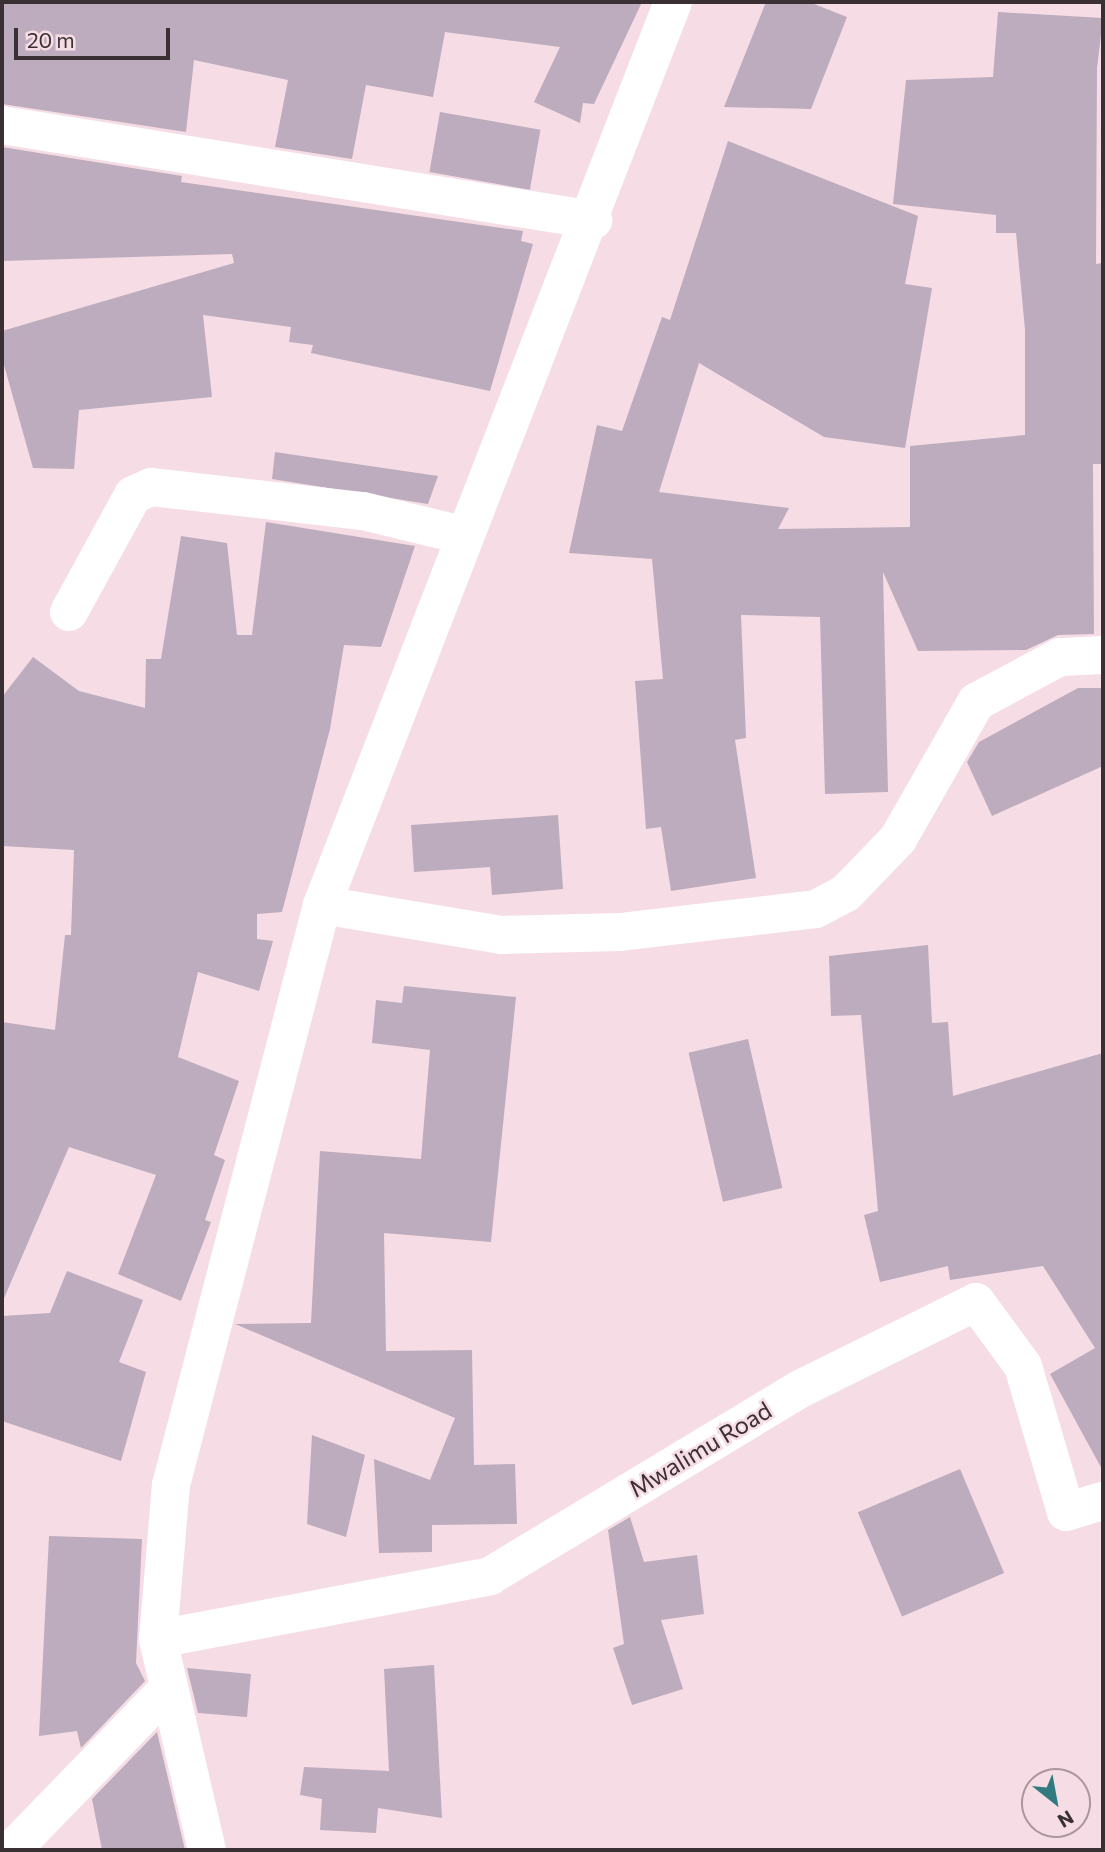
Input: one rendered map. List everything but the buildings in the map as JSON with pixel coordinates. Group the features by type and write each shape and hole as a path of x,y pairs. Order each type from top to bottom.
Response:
{"street":[{"path":"207,1850 166,1691 158,1639 171,1485 322,905 552,305 593,220 673,2"},
{"path":"2,125 593,220"},
{"path":"69,612 133,495 151,487 363,511 462,535"},
{"path":"322,905 502,935 621,932 816,909 846,893 898,839 976,702 1060,657 1103,655"},
{"name":"Mwalimu Road","path":"158,1639 491,1576 802,1388 976,1302 1023,1366 1066,1512 1103,1502"},
{"path":"12,1850 166,1691"}]}
